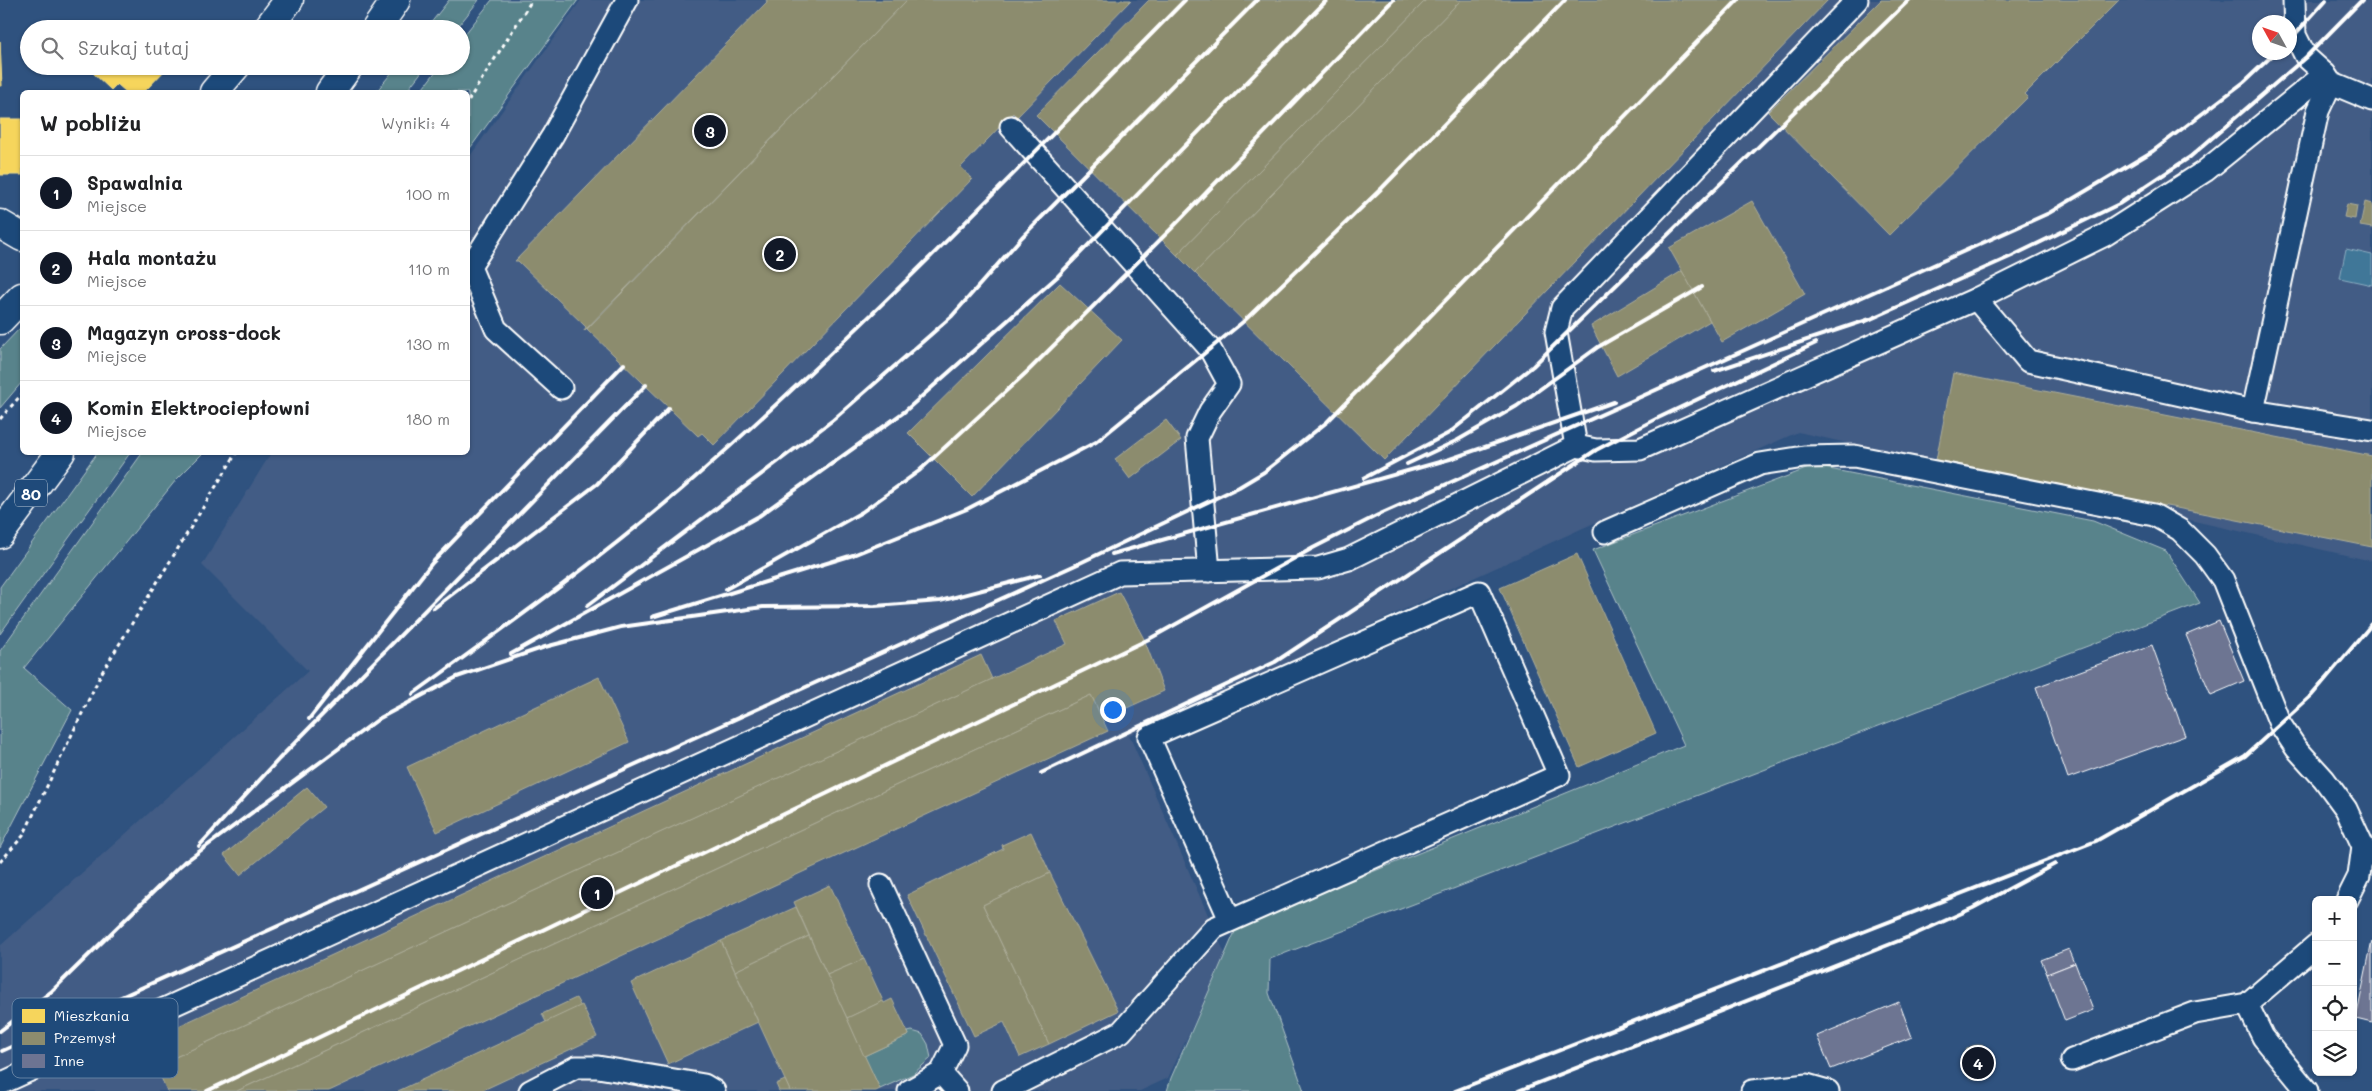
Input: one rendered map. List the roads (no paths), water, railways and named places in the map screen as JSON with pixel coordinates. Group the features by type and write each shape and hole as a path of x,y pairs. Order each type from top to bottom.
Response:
{"main road":[{"path":"274,20 289,0"},
{"path":"382,20 396,0"},
{"path":"216,90 228,75"},
{"path":"332,90 343,75"},
{"path":"0,224 20,236"},
{"path":"0,320 20,299"},
{"name":"80","path":"0,534 59,455"}],"lane":[{"path":"561,388 496,328 470,267 553,136 627,0"},
{"path":"1576,446 1556,332 1562,308 1857,0"},
{"path":"2294,0 2295,36 2306,57 2328,78 2372,100"},
{"path":"178,1003 1120,573 1318,568 1349,559 1576,446 1596,450 1640,449 1976,299 2105,235 2205,171 2328,78"},
{"path":"2253,410 2318,111 2328,78"},
{"path":"1011,127 1210,349 1229,384 1210,411 1197,438 1209,571"},
{"path":"1976,299 2028,362 2253,410 2372,430"},
{"path":"1605,532 1760,464 1804,457 1854,456 2154,515 2180,530 2205,555 2224,580 2280,724 2296,748 2324,778 2346,809 2363,846 2359,876 2349,896"},
{"path":"1003,1091 1120,1032 1214,928 1559,775 1479,592 1149,737 1230,920"},
{"path":"881,885 955,1045 941,1073 909,1091"},
{"path":"2072,1060 2195,1013 2247,1004 2312,948"},
{"path":"2247,1004 2263,1037 2307,1091"},
{"path":"530,1091 576,1067 598,1067 704,1085 714,1091"},
{"path":"941,1073 958,1091"},
{"path":"0,1084 13,1078"},
{"path":"1752,1091 1807,1085 1828,1091"}],"railway":[{"path":"413,694 550,594 617,542 683,488 748,430 813,371 938,249 1185,0"},
{"path":"587,606 833,420 952,316 1022,237 1257,0"},
{"path":"511,654 759,516 904,412 1058,276 1327,0"},
{"path":"726,589 862,512 919,471 1029,370 1171,229 1393,0"},
{"path":"652,617 853,555 967,509 1096,442 1244,321 1382,188 1565,0"},
{"path":"119,998 1080,563 1239,487 1264,472 1327,422 1738,0"},
{"path":"1364,478 1449,433 1533,366 1909,0"},
{"path":"2297,32 2326,0"},
{"path":"1864,322 2012,256 2119,204 2190,157 2306,57 2362,0"},
{"path":"207,1091 1151,638 1313,548 1378,515 2049,213 2153,151 2244,82 2267,60"},
{"path":"1407,464 1458,440 1517,406 1598,347 1702,287"},
{"path":"1714,371 1870,319"},
{"path":"1041,773 1275,662 1596,450 1656,419 1816,343"},
{"path":"309,719 432,563 624,364"},
{"path":"199,846 279,759 646,385"},
{"path":"1112,554 1450,459 1614,402"},
{"path":"434,608 597,484 669,408"},
{"path":"181,865 380,718 457,677 545,647 621,627 763,607 875,606 940,601 1040,575"},
{"path":"1455,1091 2096,841 2245,756 2312,695 2372,624"},
{"path":"43,998 185,861"},
{"path":"1518,1091 1911,936 1973,908 2055,864"},
{"path":"0,1031 12,1022"},
{"path":"2,1051 12,1046"}],"place":[{"name":"Magazyn cross-dock","path":"710,131"},
{"name":"Hala montażu","path":"780,254"},
{"name":"Spawalnia","path":"597,893"},
{"name":"Komin Elektrociepłowni","path":"1978,1063"}]}
